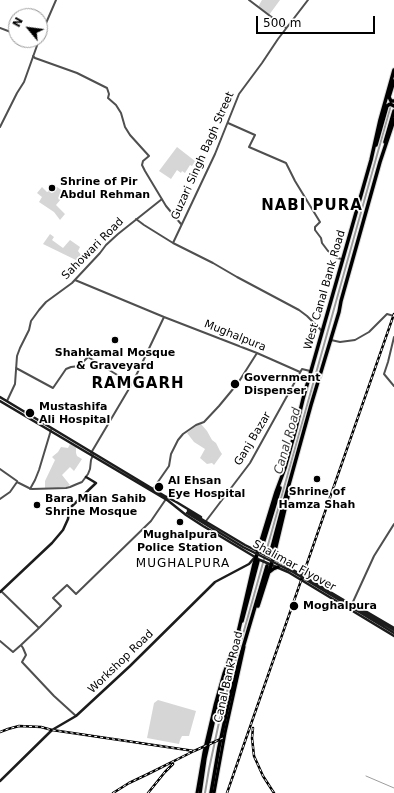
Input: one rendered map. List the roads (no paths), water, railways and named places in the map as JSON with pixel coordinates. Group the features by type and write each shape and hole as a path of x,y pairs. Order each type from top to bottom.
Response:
{"highway":[{"name":"West Canal Bank Road","path":"232,654 274,499 285,468 371,160 394,70"},
{"path":"394,81 389,97 391,101 394,101"},
{"path":"371,160 387,106 390,104 394,106"},
{"path":"248,631 268,573 268,565 288,498 292,473 394,111"},
{"path":"380,162 394,120"},
{"path":"271,557 278,562"},
{"name":"Canal Bank Road","path":"213,793 226,717 252,614 268,565"},
{"path":"268,573 278,567"},
{"path":"198,793 219,699 232,654"}],"main road":[{"path":"0,397 51,430"},
{"path":"0,401 166,498 178,503 206,521 271,557"},
{"path":"92,454 154,489 186,515 268,565 284,570 347,606 348,608 394,632"},
{"path":"1,591 63,530 68,519 70,508 96,483 86,477"},
{"name":"Shalimar Flyover","path":"166,498 243,547 293,572 394,632"},
{"name":"Workshop Road","path":"0,781 52,730 76,716 135,661 212,584 258,559"},
{"path":"278,562 352,604 394,632"},
{"path":"301,580 303,575"},
{"name":"Canal Bank Road","path":"198,793 206,740 224,672 232,654"}],"street":[{"path":"48,18 56,0"},
{"path":"249,0 286,28"},
{"name":"Guzari Singh Bagh Street","path":"173,243 215,154 239,94 308,0"},
{"path":"0,127 24,82 36,48"},
{"path":"33,56 77,73 107,88 109,92 108,98 121,113 125,127 130,135 149,156 142,165 162,199 181,224"},
{"path":"228,123 255,135 249,147 285,163 320,222 315,227 322,243 334,256 343,260"},
{"name":"Sahowari Road","path":"7,401 14,384 17,356 20,348 29,330 31,322 46,302 75,280 106,245 162,199"},
{"path":"136,219 173,243 299,310 323,332"},
{"name":"Mughalpura","path":"75,280 164,317 257,353 300,372"},
{"path":"330,340 340,342 355,340 369,332 386,314 394,316"},
{"path":"0,469 17,482 31,489 70,487 82,482 90,469 92,454 132,384 164,317"},
{"path":"394,337 384,374 394,386"},
{"path":"154,489 168,469 171,454 182,434 196,424 204,422 219,406 238,383 257,353"},
{"path":"16,368 53,388 66,369 79,366 88,357 132,384"},
{"path":"300,372 302,369 312,372"},
{"name":"Ganj Bazar","path":"206,521 250,463 300,372"},
{"path":"31,489 51,430"},
{"path":"0,499 10,492 17,482"},
{"path":"0,641 13,652 61,606 53,598 67,585 76,594 151,521 166,498"},
{"path":"352,604 374,556 394,524"},
{"path":"1,591 39,628"},
{"path":"21,645 26,655 22,662 54,696 76,716"}],"waterway":[{"name":"Canal Road","path":"205,793 221,713 391,105"},
{"path":"366,776 394,788"}],"railway":[{"path":"227,793 394,314"},
{"path":"0,732 19,726 41,727 52,730 194,751"},
{"path":"253,728 252,738 254,756 263,776 274,793"},
{"path":"113,793 129,783 223,738"},
{"path":"148,793 173,764"}],"place":[{"name":"Shrine of Pir Abdul Rehman","path":"52,188"},
{"name":"Shahkamal Mosque & Graveyard","path":"115,340"},
{"name":"Government Dispenser","path":"235,384"},
{"name":"Mustashifa Ali Hospital","path":"30,413"},
{"name":"Shrine of Hamza Shah","path":"317,479"},
{"name":"Al Ehsan Eye Hospital","path":"159,487"},
{"name":"Bara Mian Sahib Shrine Mosque","path":"37,505"},
{"name":"Mughalpura Police Station","path":"180,522"},
{"name":"Moghalpura","path":"294,606"}],"district":[{"name":"NABI PURA","path":"312,206"},
{"name":"RAMGARH","path":"138,384"},
{"name":"MUGHALPURA","path":"183,564"}]}
